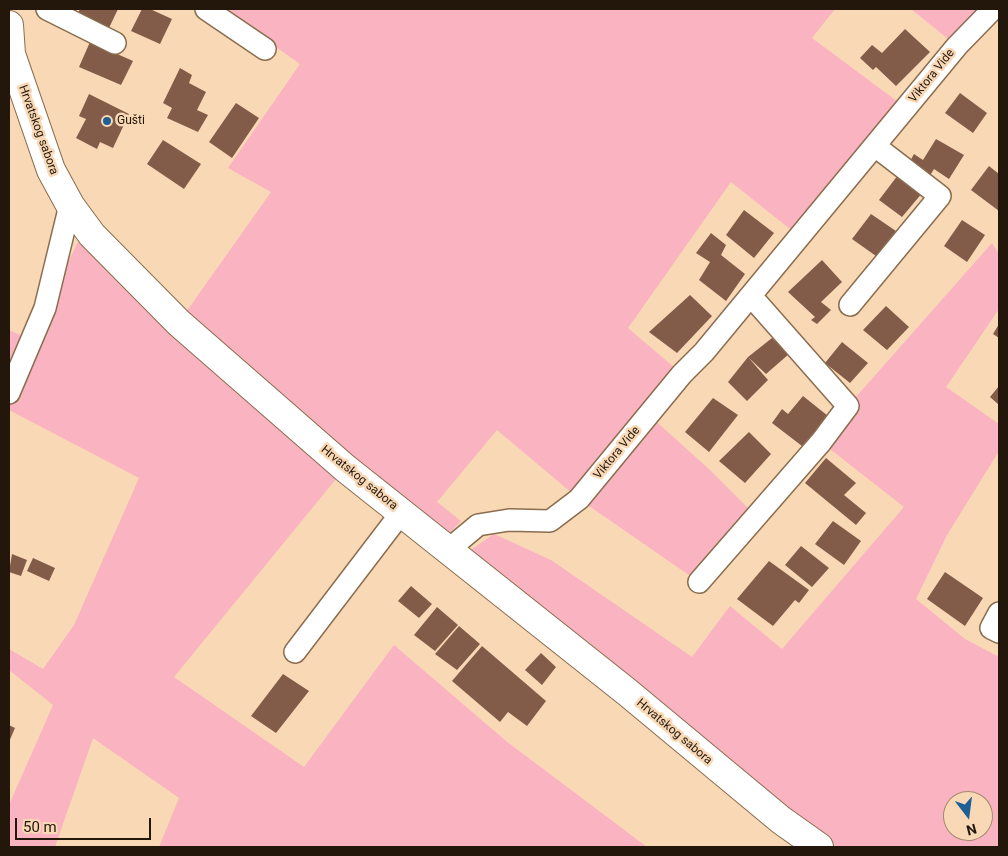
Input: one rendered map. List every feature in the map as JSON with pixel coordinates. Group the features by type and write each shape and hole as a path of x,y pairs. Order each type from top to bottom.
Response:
{"main road":[{"name":"Hrvatskog sabora","path":"9,27 11,54 51,170 70,206 92,235 179,323 345,468 628,692 781,820 819,847"}],"street":[{"path":"47,9 115,43"},
{"path":"206,9 265,49"},
{"name":"Viktora Vide","path":"448,550 478,525 509,520 550,521 578,499 682,374 704,352 751,296 957,46 992,9"},
{"path":"850,305 940,196 875,146"},
{"path":"9,393 45,308 70,206"},
{"path":"699,582 821,442 848,406 751,296"},
{"path":"296,652 402,513"},
{"path":"999,613 991,628 999,632"}],"shaded area":[{"path":"222,9 835,9 812,38 906,108 800,237 731,182 628,328 682,374 649,415 710,470 757,517 699,582 579,499 497,430 437,502 461,521 440,543 345,468 174,677 304,767 394,645 506,741 647,847 159,847 179,798 93,738 55,847 9,847 9,805 53,705 9,670 9,649 43,669 74,625 139,478 9,410 9,330 31,340 86,226 179,322 271,192 228,168 300,64"},
{"path":"911,9 993,9 957,46"},
{"path":"992,243 999,254 999,309 946,387 999,424 999,451 947,535 916,599 965,639 999,657 999,847 819,847 459,558 494,534 551,560 692,657 730,606 782,649 904,507 821,442 848,406"}],"building":[{"path":"80,9 118,9 109,28 77,15"},
{"path":"142,9 150,9 172,19 160,44 131,31"},
{"path":"905,29 930,52 896,86 876,67 873,70 860,58 872,45 882,53"},
{"path":"90,42 133,61 121,85 79,67"},
{"path":"180,68 192,75 189,83 206,92 197,110 208,115 198,132 167,118 172,108 163,103"},
{"path":"960,93 987,113 973,133 945,113"},
{"path":"89,94 129,114 113,148 100,142 97,149 76,138 86,119 79,116"},
{"path":"236,103 259,118 232,158 209,142"},
{"path":"936,139 964,155 949,179 934,169 929,177 909,163 914,154 923,160"},
{"path":"163,140 201,164 184,189 147,164"},
{"path":"989,166 999,174 999,211 971,190"},
{"path":"898,175 923,192 902,217 879,200"},
{"path":"744,210 774,233 754,258 726,235"},
{"path":"871,214 896,231 876,256 852,239"},
{"path":"962,220 985,235 967,262 944,246"},
{"path":"711,233 726,245 721,255 745,274 726,301 699,280 710,262 696,253"},
{"path":"822,260 842,282 821,302 831,310 817,324 811,320 815,317 788,292"},
{"path":"690,295 712,316 677,353 649,332"},
{"path":"886,306 909,327 887,350 863,330"},
{"path":"999,324 999,338 993,334"},
{"path":"772,338 789,354 766,374 748,357"},
{"path":"842,342 868,363 850,383 825,363"},
{"path":"748,357 768,380 747,401 728,382"},
{"path":"999,386 999,405 990,397"},
{"path":"803,396 828,416 802,446 772,423 782,409 788,414"},
{"path":"713,398 738,415 709,452 685,432"},
{"path":"749,432 771,454 745,483 719,461"},
{"path":"826,458 856,483 844,495 866,513 856,525 805,483"},
{"path":"833,521 861,541 844,565 815,544"},
{"path":"801,546 829,568 812,587 785,565"},
{"path":"12,554 27,560 21,576 9,572"},
{"path":"33,558 55,568 49,581 27,571"},
{"path":"769,561 809,590 799,603 795,600 773,626 737,599"},
{"path":"945,572 983,598 965,626 927,599"},
{"path":"411,586 432,604 419,618 398,601"},
{"path":"437,607 458,625 435,651 414,635"},
{"path":"459,626 480,644 457,670 435,654"},
{"path":"482,646 546,701 527,726 508,712 500,722 452,681"},
{"path":"541,653 556,667 542,685 525,670"},
{"path":"283,674 309,691 276,733 251,716"},
{"path":"9,725 15,728 9,742"}],"place":[{"name":"Gušti","path":"107,121"}]}
